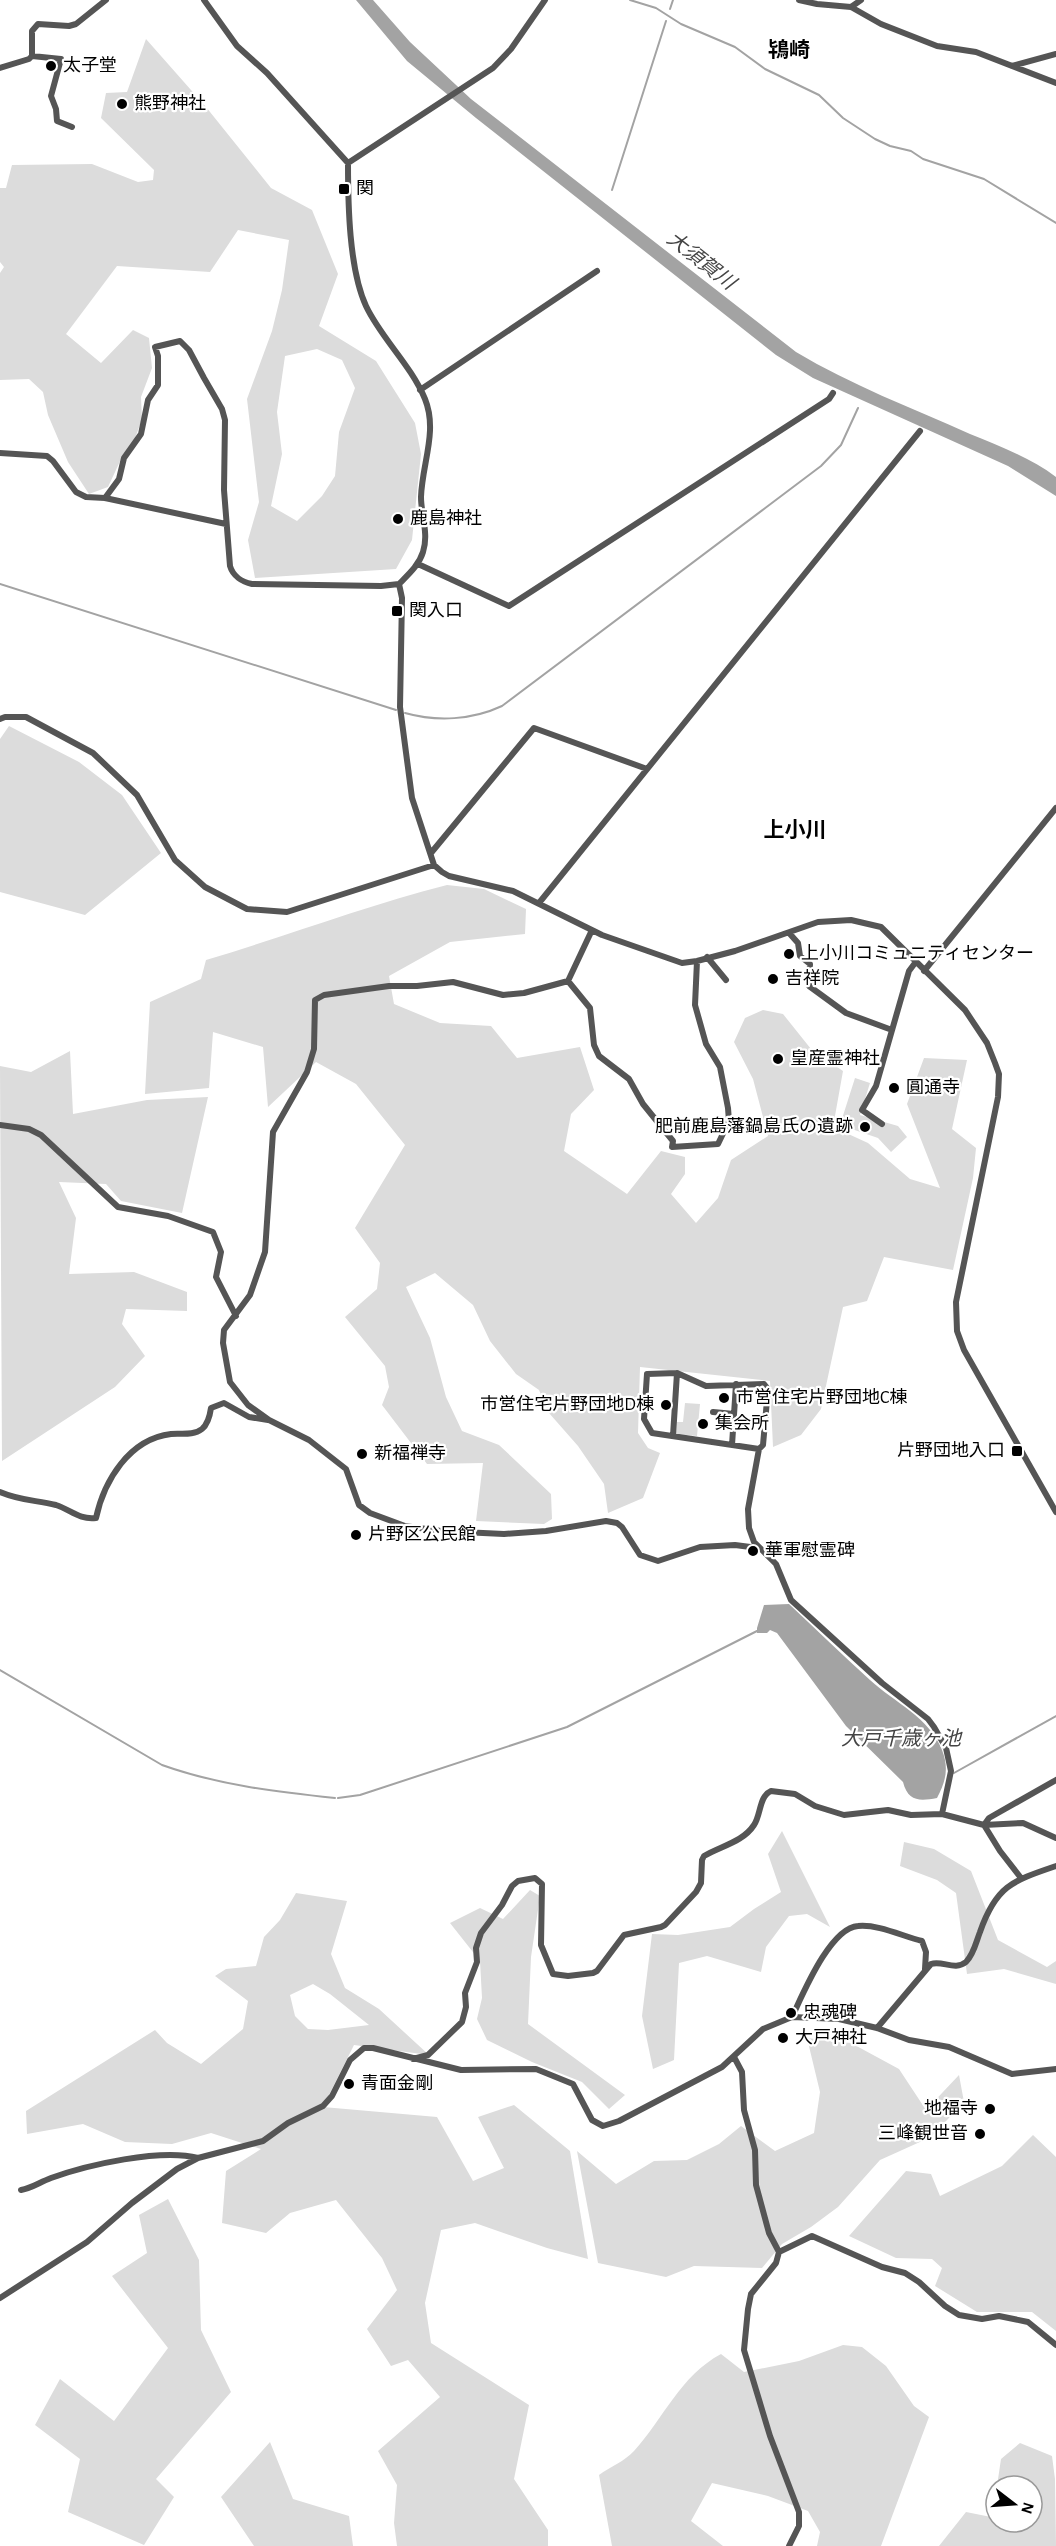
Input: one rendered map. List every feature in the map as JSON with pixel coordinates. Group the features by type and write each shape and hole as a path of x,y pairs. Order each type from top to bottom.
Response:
{"street":[{"path":"32,56 32,31 38,24 69,26 76,24 106,0"},
{"path":"105,498 119,479 124,458 141,434 148,400 158,385 158,356 155,347 180,341 189,350 224,414 226,524 232,571 245,583 321,586 399,584 418,564 426,540 421,492 430,420 420,390 366,306 355,267 348,198 348,163 267,73 237,46 204,0"},
{"path":"348,163 499,62 545,0"},
{"path":"799,0 851,8 881,24 937,46 976,52 1056,83"},
{"path":"851,8 861,0"},
{"path":"1012,66 1056,54"},
{"path":"0,68 32,56 60,59 51,96 56,109 57,122 72,127"},
{"path":"420,390 597,271"},
{"path":"418,564 508,606 829,399 833,393"},
{"path":"538,903 920,431"},
{"path":"0,453 47,456 76,492 86,497 105,498 226,524"},
{"path":"399,584 402,598 402,719 411,798 434,865 449,876 501,886 592,930 682,963 697,962 707,957 790,934 818,922 833,920 870,924 885,930 915,963 965,1011 992,1052 999,1074 998,1097 956,1302 957,1331 964,1350 1056,1512"},
{"path":"0,719 26,717 93,753 137,795 175,860 205,887 247,909 287,912 434,865"},
{"path":"431,853 534,728 647,769"},
{"path":"924,971 1056,808"},
{"path":"592,930 568,981 524,993 503,995 453,982 388,986 324,995 315,1000 314,1048 307,1072 273,1132 265,1252 250,1295 224,1330 223,1343 230,1382 248,1405 269,1420 309,1440 346,1469 359,1505 370,1513 405,1526 441,1531 504,1534 546,1531 606,1521 617,1523 622,1527 640,1555 658,1561 700,1547 735,1545 758,1548"},
{"path":"790,934 798,943 800,956 810,964 809,986 846,1014 892,1030"},
{"path":"707,957 726,980"},
{"path":"568,981 590,1008 594,1045 599,1056 629,1079 643,1104 673,1142 672,1147 718,1143 729,1121 728,1108 720,1067 706,1044 695,1005 697,962"},
{"path":"882,1124 862,1110 876,1086 909,971 915,963"},
{"path":"0,1125 29,1130 41,1135 118,1207 168,1216 213,1232 221,1252 216,1277 236,1316"},
{"path":"673,1436 677,1373"},
{"path":"759,1449 652,1433 644,1419 647,1374 677,1373 706,1386 764,1384 768,1389 763,1445 759,1449 748,1509 749,1528 758,1548 776,1564 791,1600 882,1683 931,1722 946,1748 951,1771 942,1814"},
{"path":"732,1445 736,1384"},
{"path":"0,1492 18,1500 56,1505 85,1520 96,1518 108,1482 134,1450 149,1441 170,1434 189,1434 202,1429 209,1418 211,1408 224,1402 249,1417 269,1420"},
{"path":"713,1412 734,1414"},
{"path":"984,1826 989,1818 1056,1780"},
{"path":"412,2059 428,2055 462,2022 466,2007 465,1993 477,1962 476,1948 481,1933 502,1905 512,1886 518,1881 535,1878 542,1884 541,1945 553,1974 557,1976 582,1975 597,1971 624,1935 662,1927 696,1892 701,1883 704,1856 743,1837 754,1826 766,1793 771,1791 795,1794 815,1806 844,1815 888,1810 911,1815 942,1814 984,1826 1027,1823 1056,1838"},
{"path":"984,1826 1021,1878"},
{"path":"877,2028 925,1969 935,1963 949,1966 967,1961 973,1953 995,1897 1021,1878 1056,1866"},
{"path":"792,2017 826,1953 839,1936 856,1926 868,1926 922,1941 926,1952 925,1969"},
{"path":"0,2298 87,2242 158,2182 198,2158 262,2141 288,2123 323,2106 332,2096 350,2060 364,2048 383,2050 461,2070 536,2068 573,2084 592,2120 603,2126 619,2121 722,2067 763,2029 792,2017 839,2019 877,2028 909,2040 949,2047 1012,2074 1039,2073 1056,2069"},
{"path":"734,2057 742,2072 744,2110 754,2150 756,2185 770,2233 779,2252 776,2263 755,2288 749,2301 744,2350 770,2436 799,2511 799,2526 789,2546"},
{"path":"21,2190 51,2178 136,2157 185,2155 198,2158"},
{"path":"779,2252 812,2236 882,2267 905,2273 959,2315 982,2319 999,2316 1028,2322 1056,2345"}],"shaded area":[{"path":"146,39 206,107 271,188 312,210 338,274 319,326 376,361 415,423 421,454 412,540 396,569 255,578 248,540 259,502 247,399 272,331 282,290 289,240 238,230 210,272 117,266 66,334 101,363 133,330 149,338 152,368 141,397 142,419 134,441 122,457 108,487 89,494 68,462 48,415 43,392 29,379 0,380 0,273 4,267 0,262 0,188 6,188 12,165 92,164 138,182 153,180 154,170 101,118 106,93 127,92","holes":["317,349 342,360 355,388 339,432 335,476 322,496 297,521 271,506 282,454 277,412 285,356"]},
{"path":"9,726 79,762 122,795 161,853 85,915 0,892 0,739"},
{"path":"447,885 484,889 526,909 525,934 450,942 389,976 394,1004 440,1023 491,1026 517,1058 580,1047 594,1090 571,1114 564,1151 627,1194 661,1151 685,1157 685,1174 671,1194 696,1223 718,1198 731,1160 768,1136 753,1079 734,1042 745,1018 763,1010 783,1014 811,1049 843,1071 833,1127 868,1143 910,1179 940,1188 907,1104 924,1058 967,1060 952,1129 976,1148 973,1178 953,1270 884,1257 867,1301 843,1307 821,1409 801,1435 773,1447 770,1381 640,1367 638,1433 648,1448 660,1453 643,1498 608,1513 604,1484 578,1446 549,1413 539,1390 516,1374 490,1341 473,1305 435,1273 406,1287 430,1338 446,1397 462,1431 499,1445 551,1494 552,1519 544,1524 476,1521 483,1463 427,1464 382,1405 389,1387 385,1366 345,1317 377,1289 380,1263 355,1228 405,1145 356,1084 316,1062 268,1107 263,1047 213,1032 209,1088 145,1094 150,1002 201,979 206,960 386,902"},
{"path":"70,1051 73,1114 147,1100 208,1097 182,1213 121,1201 106,1184 59,1182 76,1218 69,1274 134,1272 187,1292 187,1311 126,1309 122,1324 145,1356 115,1387 2,1461 0,1066 31,1072"},
{"path":"855,1078 870,1083 860,1115 898,1126 907,1137 891,1152 878,1138 840,1125"},
{"path":"685,1403 700,1404 697,1436 676,1434 677,1422 683,1422"},
{"path":"782,1831 830,1927 807,1914 789,1916 766,1947 761,1972 707,1956 679,1963 674,2060 653,2069 642,2016 652,1934 678,1935 730,1927 781,1892 768,1854"},
{"path":"904,1842 934,1849 971,1871 998,1940 1047,1967 1056,1961 1056,1984 1004,1969 967,1974 956,1893 937,1880 900,1866"},
{"path":"530,1890 540,1896 531,1957 528,2024 625,2095 609,2109 582,2082 532,2062 487,2040 477,2019 482,1998 480,1961 450,1923 480,1908 503,1919"},
{"path":"296,1893 347,1901 331,1954 345,1988 379,2009 429,2055 354,2045 323,2107 437,2117 473,2181 504,2168 478,2117 514,2105 570,2151 588,2259 547,2248 475,2223 441,2230 425,2303 431,2343 529,2405 514,2479 548,2530 548,2546 397,2546 394,2523 397,2485 378,2451 440,2397 408,2360 391,2366 367,2329 397,2290 382,2258 336,2200 290,2213 266,2233 222,2223 226,2171 261,2149 211,2133 172,2144 125,2142 83,2124 27,2134 26,2111 155,2030 167,2043 201,2064 243,2029 248,2001 215,1976 226,1969 256,1966 264,1937 280,1920","holes":["313,1984 330,1994 369,2025 328,2030 308,2029 295,2016 290,1995"]},
{"path":"807,2038 851,2043 899,2069 926,2110 959,2075 964,2102 931,2137 880,2160 838,2207 811,2227 782,2244 762,2268 694,2266 666,2277 598,2263 577,2151 616,2184 654,2161 687,2160 719,2144 741,2126 775,2151 814,2133 820,2092"},
{"path":"1033,2135 1056,2157 1056,2331 1032,2312 977,2312 935,2286 942,2268 932,2259 896,2258 849,2236 906,2171 931,2174 940,2196 1002,2166"},
{"path":"168,2199 199,2260 201,2330 231,2392 156,2479 174,2497 144,2545 68,2512 80,2459 35,2425 60,2379 114,2421 168,2348 112,2276 147,2253 139,2215"},
{"path":"843,2345 862,2347 886,2366 914,2406 929,2417 881,2546 817,2546 820,2532 808,2511 768,2496 712,2483 691,2521 723,2546 612,2546 599,2475 634,2451 673,2398 694,2374 721,2354 744,2372 799,2361"},
{"path":"270,2442 293,2499 349,2516 353,2546 254,2546 221,2497"},
{"path":"1020,2443 1052,2456 1055,2479 1056,2546 939,2546 966,2512 984,2516 984,2534 1044,2534 1044,2474 999,2474 1001,2459"}],"water":[{"path":"356,0 373,0 410,42 471,99 796,352 860,386 1036,464 1056,477 1056,496 1008,466 813,378 776,355 407,61"},
{"name":"大戸千歳ヶ池","path":"789,1604 870,1680 929,1729 942,1750 946,1769 943,1786 937,1798 920,1800 911,1797 903,1782 846,1726 777,1633 770,1630 767,1633 757,1633 764,1605"}],"waterway":[{"path":"630,0 656,8 681,24 735,47 765,69 819,95 843,118 875,139 890,146 911,151 923,159 984,179 1056,223"},
{"path":"670,9 673,0"},
{"path":"612,190 666,21"},
{"path":"405,713 429,718 454,718 467,717 502,706 821,466 841,445 858,408"},
{"path":"0,584 396,710"},
{"path":"338,1798 360,1795 567,1727 757,1631"},
{"path":"0,1670 162,1765 226,1783 335,1798"},
{"path":"954,1773 1056,1716"}],"place":[{"name":"太子堂","path":"51,66"},
{"name":"熊野神社","path":"122,104"},
{"name":"関","path":"344,189"},
{"name":"鹿島神社","path":"398,519"},
{"name":"関入口","path":"397,611"},
{"name":"上小川コミュニティセンター","path":"789,954"},
{"name":"吉祥院","path":"773,979"},
{"name":"皇産霊神社","path":"778,1059"},
{"name":"圓通寺","path":"894,1088"},
{"name":"肥前鹿島藩鍋島氏の遺跡","path":"865,1127"},
{"name":"市営住宅片野団地C棟","path":"724,1398"},
{"name":"市営住宅片野団地D棟","path":"666,1405"},
{"name":"集会所","path":"703,1424"},
{"name":"片野団地入口","path":"1017,1451"},
{"name":"新福禅寺","path":"362,1454"},
{"name":"片野区公民館","path":"356,1535"},
{"name":"華軍慰霊碑","path":"753,1551"},
{"name":"忠魂碑","path":"791,2013"},
{"name":"大戸神社","path":"783,2038"},
{"name":"青面金剛","path":"349,2084"},
{"name":"地福寺","path":"990,2109"},
{"name":"三峰観世音","path":"980,2134"}],"district":[{"name":"鴇崎","path":"789,50"},
{"name":"上小川","path":"795,830"}],"water label":[{"name":"大須賀川","path":"701,261"}]}
